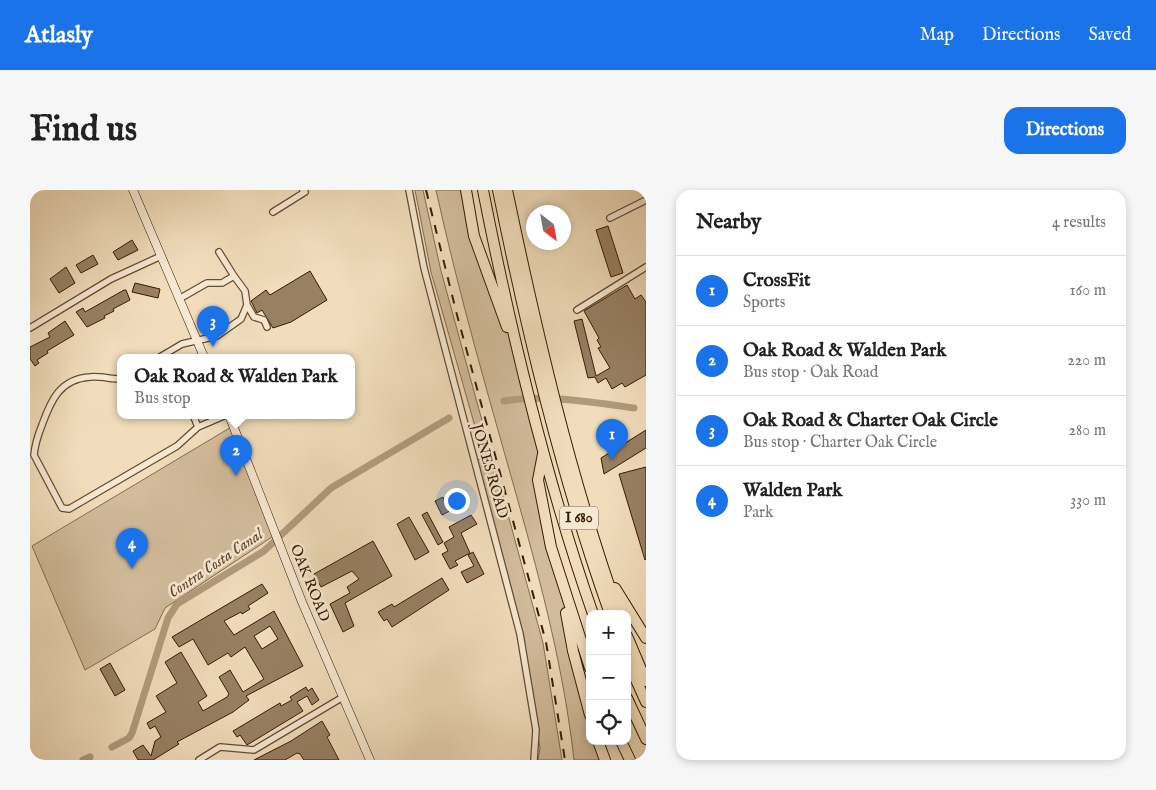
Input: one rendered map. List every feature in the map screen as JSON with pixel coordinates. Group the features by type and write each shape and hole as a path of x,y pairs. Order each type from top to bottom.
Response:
{"highway":[{"path":"466,190 474,236 525,376"},
{"name":"I 680","path":"483,190 536,421 592,610"},
{"name":"I 680","path":"498,190 546,383 609,610"},
{"name":"I 680","path":"507,190 546,383"},
{"name":"I 680","path":"557,423 618,610"},
{"path":"544,450 538,480 551,547 586,656"},
{"path":"604,570 646,638"},
{"path":"559,575 573,651 586,701"},
{"path":"631,645 646,681"},
{"path":"631,669 646,702"},
{"path":"628,700 646,739"},
{"path":"599,745 605,760"},
{"path":"622,745 630,760"}],"main road":[{"path":"134,190 203,354"},
{"name":"OAK ROAD","path":"229,419 279,545 370,760"}],"street":[{"path":"273,212 305,192 303,190"},
{"name":"JONES ROAD","path":"409,190 426,278 518,624 536,730 534,760"},
{"path":"610,218 646,200"},
{"path":"219,252 245,291 248,305 254,317 264,320 266,327"},
{"path":"30,328 111,279 161,256"},
{"path":"578,310 646,267"},
{"path":"179,299 207,282 222,283 234,276"},
{"path":"171,354 196,340 216,336 241,319 248,305"},
{"path":"117,379 90,377 74,381 59,388 50,401 35,445 34,455 62,508 69,510 177,446 198,427 217,419"},
{"path":"195,419 198,427"},
{"path":"199,760 220,747 254,750 343,697"}],"shaded area":[{"path":"415,190 423,190 441,271 484,428 476,430 431,272"},
{"path":"436,190 466,190 474,236 524,372 544,450 538,480 559,575 573,651 586,701 586,745 599,745 605,760 574,760 564,694 544,597 464,307"},
{"path":"233,426 275,535 165,608 155,629 85,670 32,546"},
{"path":"492,456 543,643 562,760 538,760 540,748 525,662 473,461"}],"building":[{"path":"608,226 623,273 611,277 596,230"},
{"path":"132,240 138,250 118,260 113,252"},
{"path":"93,255 98,264 81,273 76,265"},
{"path":"66,267 75,283 59,293 50,279"},
{"path":"310,271 327,300 291,322 273,328 262,310 257,313 251,301 266,290 270,295"},
{"path":"135,283 160,289 158,298 132,292"},
{"path":"627,285 635,299 641,295 646,302 646,375 625,387 622,383 612,389 606,378 598,383 595,377 588,378 574,321 582,319 596,376 610,368 598,348 601,347 597,340 599,338 584,311"},
{"path":"126,290 130,300 113,309 114,311 104,316 105,318 87,327 76,312 83,308 85,312"},
{"path":"65,321 74,335 47,351 48,353 37,360 39,363 35,366 30,359 30,347 50,337 48,333"},
{"path":"646,430 646,448 604,474 601,458"},
{"path":"646,467 646,559 645,560 619,474"},
{"path":"460,493 465,503 442,515 435,501 443,497 445,502"},
{"path":"427,512 443,542 438,545 422,515"},
{"path":"471,515 477,524 461,533 470,553 455,561 458,565 450,569 442,554 448,551 444,543 454,537 449,527"},
{"path":"409,517 429,552 415,560 397,524"},
{"path":"373,541 392,576 345,603 354,626 343,632 330,604 350,593 347,587 359,579 352,571 321,587 314,574"},
{"path":"473,552 484,574 467,583 461,572 474,566 468,555"},
{"path":"442,578 449,590 392,627 387,619 384,621 378,612 392,604 394,607"},
{"path":"262,584 268,593 248,606 250,609 224,621 234,635 274,611 303,666 246,696 249,700 233,712 177,742 179,744 153,760 138,760 133,751 143,745 151,756 155,741 161,737 155,726 150,729 147,723 166,712 156,696 177,683 165,662 181,652 207,696 198,702 203,711 229,694 219,677 230,670 243,692 264,679 245,647 231,657 228,653 208,665 193,639 179,647 172,637","holes":["270,626 278,639 262,649 254,636"]},
{"path":"110,663 125,690 115,696 100,669"},
{"path":"306,687 308,691 312,688 319,700 312,705 307,696 297,702 303,711 247,745 240,735 237,737 233,731 280,703 281,706 292,700 290,697"},
{"path":"322,721 330,735 327,737 339,760 304,760 297,753 285,760 254,760 291,741"}],"waterway":[{"name":"Contra Costa Canal","path":"504,401 536,398 585,401 634,408"},
{"name":"Contra Costa Canal","path":"112,747 129,738 132,733 168,618 177,604 264,551 331,488 449,418"},
{"name":"Contra Costa Canal","path":"83,760 90,757"}],"railway":[{"path":"426,190 457,315 546,642 565,760"}],"place":[{"name":"Oak Road & Charter Oak Circle","path":"213,347"},
{"name":"CrossFit","path":"612,460"},
{"name":"Oak Road & Walden Park","path":"236,476"},
{"name":"Walden Park","path":"132,569"}]}
